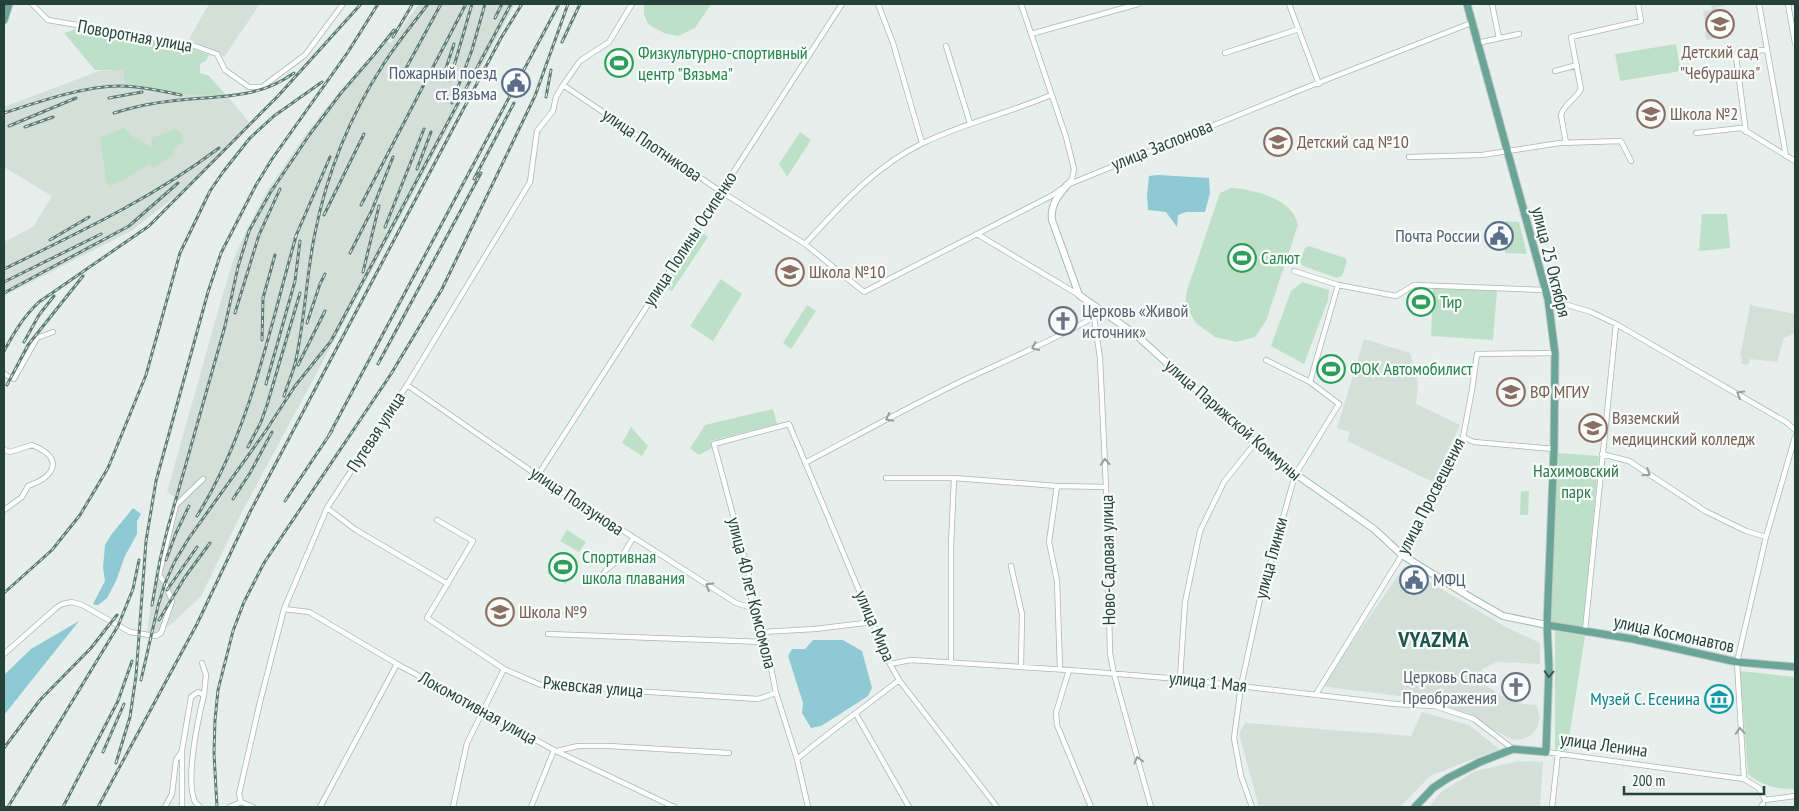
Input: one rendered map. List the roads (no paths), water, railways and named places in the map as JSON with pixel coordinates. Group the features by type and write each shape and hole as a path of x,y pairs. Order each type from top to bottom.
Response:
{"main road":[{"path":"4,20 9,4"},
{"name":"улица 25 Октября","path":"1466,4 1548,299 1555,353 1554,449 1546,625 1549,667 1546,752"},
{"name":"улица Космонавтов","path":"1546,625 1642,641 1737,662 1795,667"},
{"name":"улица Ленина","path":"1416,807 1433,788 1480,762 1513,749 1546,752"}],"street":[{"name":"Поворотная улица","path":"32,4 48,20 189,44 217,54 225,70 249,87 262,87 305,55 344,4"},
{"name":"Путевая улица","path":"241,802 239,794 284,609 326,508 407,385 530,182 537,131 553,111 556,97 563,85 580,61 609,42 632,4"},
{"name":"улица Полины Осипенко","path":"538,475 842,4"},
{"path":"878,4 893,43 922,143"},
{"path":"1021,4 1066,137 1074,169 1072,179 1053,203 1051,213 1079,295"},
{"path":"1030,34 1138,4"},
{"path":"1289,4 1319,84"},
{"path":"1492,4 1499,38"},
{"path":"1566,143 1562,111 1578,95 1581,89 1571,37 1641,21 1638,4"},
{"path":"1759,4 1786,156"},
{"path":"1788,4 1795,43"},
{"name":"улица Заслонова","path":"864,292 1053,196 1067,185 1472,23"},
{"path":"1225,53 1299,30"},
{"path":"1477,43 1519,34"},
{"path":"946,46 970,123"},
{"path":"1746,132 1736,56 1741,52 1767,50"},
{"path":"1555,71 1577,65"},
{"name":"улица Плотникова","path":"563,85 720,191 805,244 864,292"},
{"path":"805,244 846,199 888,164 922,143 970,123 1051,95"},
{"path":"1696,134 1741,128 1795,161"},
{"path":"1409,157 1482,155 1506,150 1566,143 1621,141 1632,161"},
{"path":"977,234 1079,295"},
{"path":"1294,271 1338,285 1396,296 1414,285 1545,290"},
{"path":"1310,382 1338,285"},
{"name":"улица Парижской Коммуны","path":"1079,295 1135,334 1255,443 1295,475 1374,529 1402,555 1504,616 1546,625"},
{"path":"1548,299 1591,312 1616,324 1754,403 1786,422 1795,430"},
{"name":"Ново-Садовая улица","path":"1097,309 1094,317 1100,358 1106,488 1110,652 1114,674 1151,807"},
{"path":"805,463 962,381 1094,317"},
{"path":"1585,631 1616,324"},
{"path":"4,374 14,379 37,338 53,332"},
{"name":"улица Просвещения","path":"1316,694 1402,555 1463,437 1477,354 1555,353"},
{"name":"улица Глинки","path":"1252,807 1241,776 1234,738 1241,686 1260,599 1295,475 1339,404 1310,382 1266,360"},
{"name":"улица Ползунова","path":"407,385 633,538 736,603 752,608"},
{"name":"улица Мира","path":"790,424 890,664 899,680 997,807"},
{"name":"улица 40 лет Комсомола","path":"790,424 714,444 749,575 752,608 766,642 776,694 797,758 797,765 808,807"},
{"path":"1463,437 1474,442 1554,449"},
{"path":"1795,437 1766,537 1737,662 1744,779 1759,788 1763,805 1795,796"},
{"path":"1180,679 1185,602 1200,531 1224,482 1255,443"},
{"path":"4,450 10,452 32,445 45,450 53,463 52,471 42,481 28,486 22,497 4,510"},
{"path":"1602,454 1629,461 1708,512 1746,531 1766,537"},
{"path":"886,478 954,478 1106,488"},
{"path":"951,662 951,546 954,478"},
{"path":"4,654 56,608 62,604 72,602 82,605 130,632 156,636 161,633 172,601 166,585 159,575 176,505 203,479"},
{"path":"1057,486 1049,542 1057,581 1060,669"},
{"path":"326,508 356,530 448,584 473,541 437,520"},
{"path":"598,582 606,570 620,558 633,538"},
{"path":"1012,566 1022,614 1022,666"},
{"name":"Ржевская улица","path":"448,584 427,618 504,669 540,685 758,699 776,694"},
{"name":"Локомотивная улица","path":"284,609 309,612 397,664 555,751 674,807"},
{"path":"762,632 815,629 873,622"},
{"path":"548,634 766,642"},
{"name":"улица 1 Мая","path":"890,664 911,660 1022,666 1180,679 1395,704 1435,706 1474,719 1513,749"},
{"path":"200,807 195,802 191,777 206,675 202,663"},
{"path":"320,807 397,664"},
{"path":"453,807 467,743 504,669"},
{"path":"1069,670 1056,713 1057,725 1091,807"},
{"path":"797,758 899,680"},
{"path":"182,807 182,750 191,697 198,692 204,695"},
{"path":"856,714 909,807"},
{"path":"531,807 555,751 578,746 609,746 729,753"},
{"path":"165,807 172,794 176,760 182,750"},
{"name":"улица Ленина","path":"1546,752 1744,779"},
{"path":"1552,807 1558,754"},
{"path":"230,807 241,802 253,807"}],"water":[{"path":"1149,176 1209,178 1210,193 1205,212 1186,212 1178,215 1177,227 1166,212 1148,210"},
{"path":"133,508 141,514 137,521 137,534 125,556 116,581 107,598 98,605 95,605 93,604 105,581 103,568 105,545"},
{"path":"79,621 4,715 4,675 31,649"},
{"path":"813,640 843,640 862,651 872,688 868,696 821,726 811,728 802,713 803,703 788,656 792,649 805,649"}],"railway":[{"path":"4,351 24,319 39,302 149,226 278,96 361,4"},
{"path":"116,763 130,717 136,676 146,541 156,481 208,292 221,253 256,185 272,159 348,52 378,4"},
{"path":"284,396 295,364 315,233 333,167 350,125 371,84 393,49 428,4"},
{"path":"404,72 441,4"},
{"path":"361,205 466,4"},
{"path":"450,80 472,4"},
{"path":"452,103 472,50 485,4"},
{"path":"495,18 502,4"},
{"path":"141,680 158,606 165,583 175,561 295,386 331,341 511,4"},
{"path":"98,807 197,624 250,512 501,38 522,4"},
{"path":"328,437 559,4"},
{"path":"217,807 214,753 218,690 233,631 244,602 264,563 391,374 442,289 535,96 568,4"},
{"path":"562,42 580,4"},
{"path":"393,37 412,5"},
{"path":"152,605 167,531 225,326 238,267 249,231 270,193 310,134 341,93 394,30"},
{"path":"443,77 454,44"},
{"path":"546,97 551,70"},
{"path":"114,113 157,103 250,93 279,82 294,73"},
{"path":"4,593 52,550 80,515 108,468 146,375 180,253 210,191 250,138 274,116 322,82"},
{"path":"4,113 61,95 106,87 135,87 181,95"},
{"path":"109,98 142,92"},
{"path":"9,126 76,98"},
{"path":"474,179 514,103"},
{"path":"25,127 53,117"},
{"path":"385,227 424,129"},
{"path":"417,169 431,132"},
{"path":"324,215 364,134"},
{"path":"4,269 141,199 219,148"},
{"path":"295,238 330,157"},
{"path":"350,253 372,210 393,157"},
{"path":"378,364 481,173"},
{"path":"4,293 129,226 178,183"},
{"path":"235,313 259,235 280,189"},
{"path":"363,272 379,206"},
{"path":"50,240 89,217"},
{"path":"197,516 216,483 245,414 257,378 297,233"},
{"path":"4,282 101,234"},
{"path":"266,384 295,281 300,241"},
{"path":"262,340 263,298 275,255"},
{"path":"307,323 325,274"},
{"path":"7,385 28,345 83,276"},
{"path":"248,447 261,422 267,405 300,293"},
{"path":"24,342 39,315 54,296"},
{"path":"298,365 325,311"},
{"path":"285,501 332,431"},
{"path":"233,499 250,473 272,432"},
{"path":"166,560 189,506"},
{"path":"159,620 185,577 210,543"},
{"path":"167,590 197,547"},
{"path":"8,807 118,626 133,589 139,560"},
{"path":"4,748 40,700 91,648 117,615"},
{"path":"63,807 118,701 132,661"},
{"path":"103,752 124,704"}],"place":[{"name":"Детский сад \"Чебурашка\"","path":"1720,24"},
{"name":"Физкультурно-спортивный центр \"Вязьма\"","path":"619,63"},
{"name":"Пожарный поезд ст. Вязьма","path":"516,83"},
{"name":"Школа №2","path":"1651,114"},
{"name":"Детский сад №10","path":"1278,142"},
{"name":"Почта России","path":"1499,236"},
{"name":"Салют","path":"1242,258"},
{"name":"Школа №10","path":"790,272"},
{"name":"Тир","path":"1421,302"},
{"name":"Церковь «Живой источник»","path":"1063,321"},
{"name":"ФОК Автомобилист","path":"1331,369"},
{"name":"ВФ МГИУ","path":"1511,392"},
{"name":"Вяземский медицинский колледж","path":"1593,428"},
{"name":"Спортивная школа плавания","path":"563,567"},
{"name":"МФЦ","path":"1414,580"},
{"name":"Школа №9","path":"500,612"},
{"name":"Церковь Спаса Преображения","path":"1516,687"},
{"name":"Музей С. Есенина","path":"1719,699"}],"district":[{"name":"VYAZMA","path":"1434,639"}],"park label":[{"name":"Нахимовский парк","path":"1576,481"}]}
